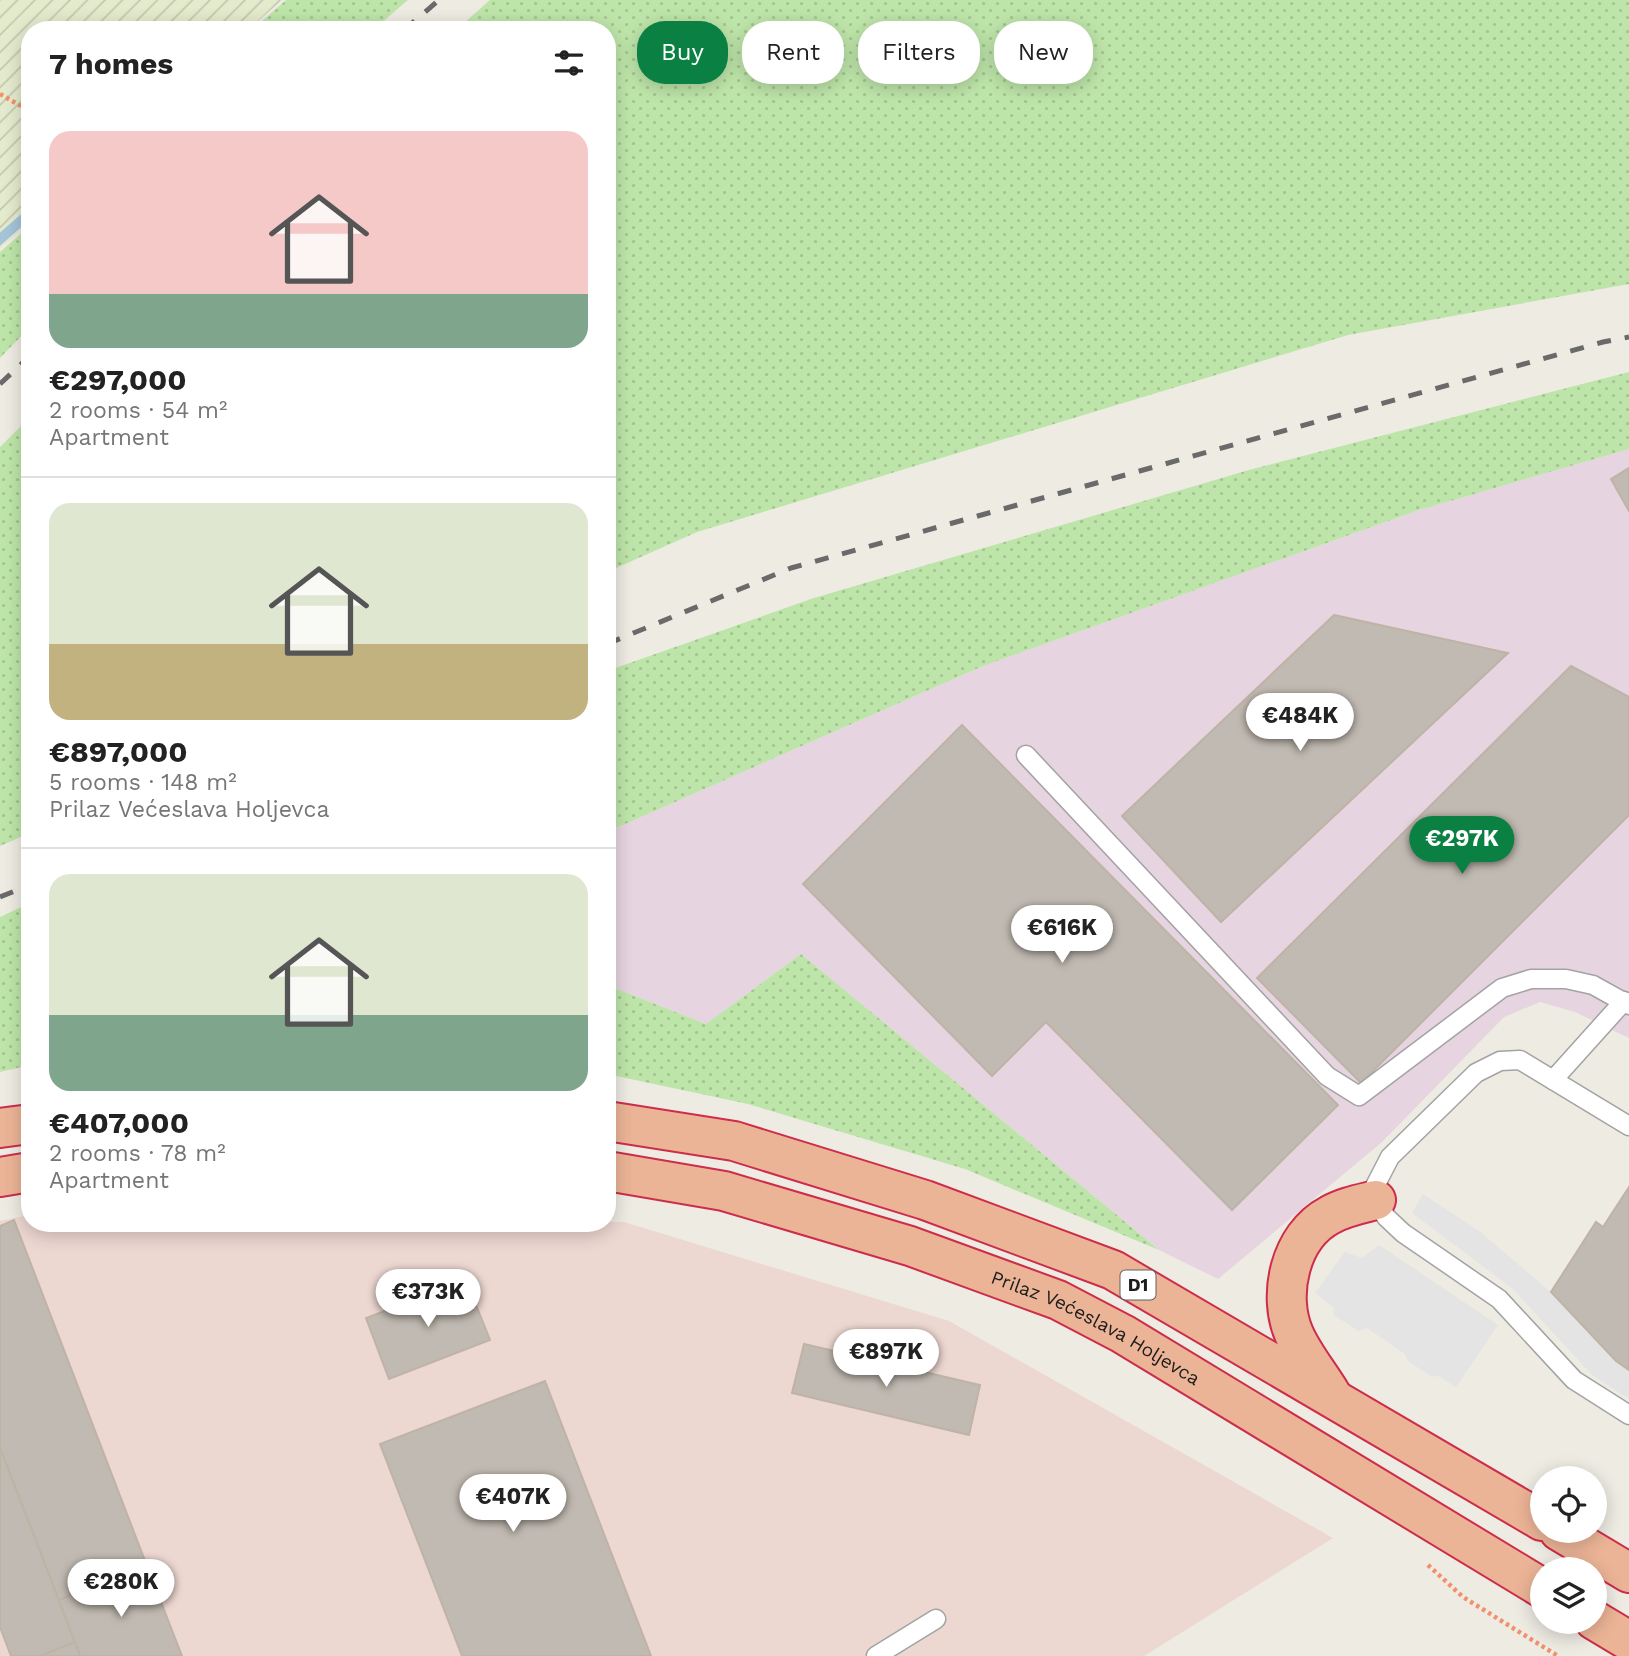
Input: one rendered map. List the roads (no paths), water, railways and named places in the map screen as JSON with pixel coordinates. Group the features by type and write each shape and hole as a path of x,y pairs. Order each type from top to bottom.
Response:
{"highway":[{"name":"D1","path":"616,1122 734,1141 925,1200 1112,1270 1530,1514"},
{"name":"Prilaz Većeslava Holjevca","path":"616,1173 724,1191 910,1246 1058,1300 1123,1334 1530,1581"},
{"path":"1336,1401 1294,1334 1286,1310 1286,1287 1290,1267 1310,1232 1328,1216 1348,1207 1376,1200"},
{"path":"1579,1543 1629,1573"},
{"path":"1607,1628 1629,1641"}],"lane":[{"path":"1026,755 1327,1076 1359,1096 1502,988 1531,979 1566,979 1593,985 1627,1003 1553,1080"},
{"path":"1629,1126 1520,1060 1500,1061 1476,1073 1390,1157 1375,1186 1376,1200 1386,1217 1403,1233 1499,1299 1574,1380 1629,1415"},
{"path":"876,1656 936,1619"}],"waterway":[{"path":"0,239 21,221"}],"railway":[{"path":"414,21 439,0"},
{"path":"616,640 791,568 1629,337"},
{"path":"0,384 21,364"},
{"path":"0,897 21,889"}]}
